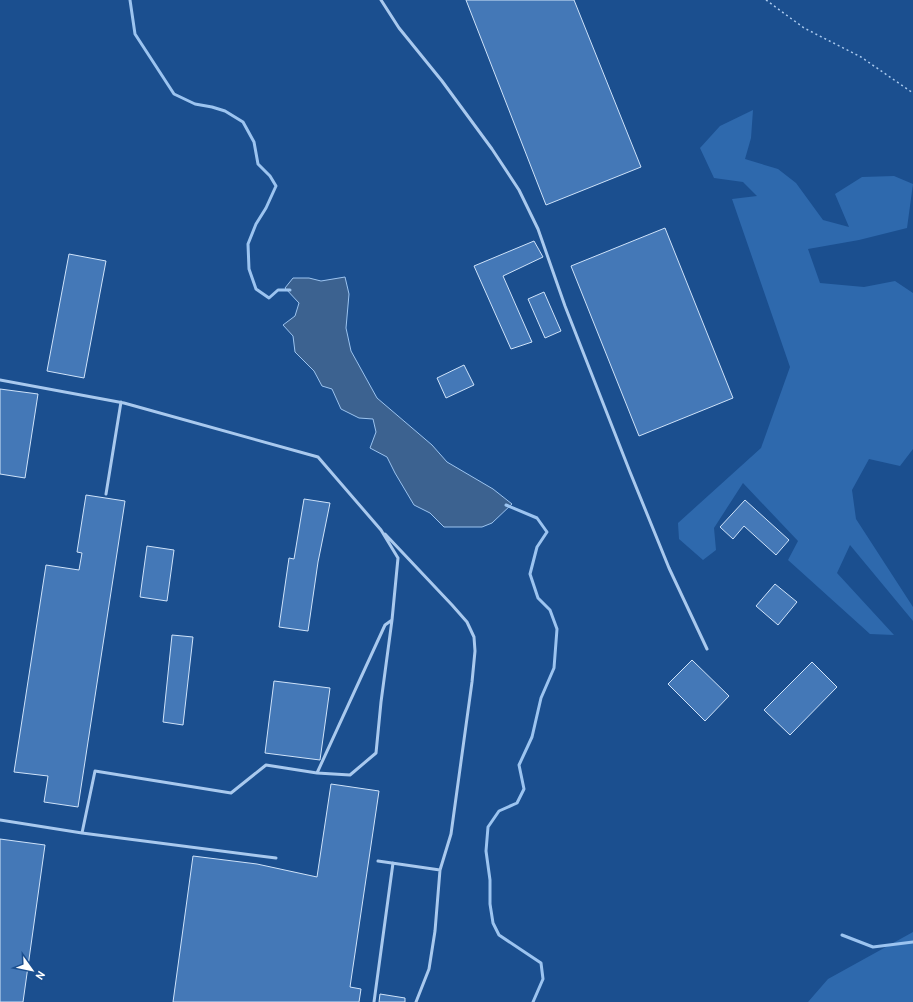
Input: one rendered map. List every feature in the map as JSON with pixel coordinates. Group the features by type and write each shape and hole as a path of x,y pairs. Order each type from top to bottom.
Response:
{"lane":[{"path":"380,0 398,28 442,81 479,130 519,190 538,229 565,306 669,568 707,649"},
{"path":"0,380 121,402 318,457 381,530 467,622 474,637 475,651 472,682 451,834 440,870 435,931 429,969 416,1002"},
{"path":"106,494 121,402"},
{"path":"82,833 95,771 231,793 266,765 350,775 376,753 398,558 381,530"},
{"path":"317,772 386,625 392,620"},
{"path":"0,820 82,833 276,858"},
{"path":"378,861 440,870"},
{"path":"374,1002 393,863"}],"path":[{"path":"766,0 804,28 861,57 913,93"}],"shaded area":[{"path":"753,110 751,138 745,159 778,169 796,183 823,220 849,227 835,194 862,177 894,176 913,184 907,228 859,240 808,249 820,283 864,287 895,281 913,293 913,449 900,466 869,459 852,490 856,519 913,607 913,621 850,545 837,573 894,635 870,634 788,560 798,541 743,483 714,528 716,550 703,560 679,539 678,523 761,448 790,367 732,199 757,196 743,182 714,178 700,148 720,126"},
{"path":"345,277 349,294 346,328 351,351 377,398 432,445 447,462 493,489 512,504 492,523 482,527 444,527 430,513 414,505 387,457 370,448 376,432 373,419 359,418 341,409 332,389 322,386 314,371 295,352 293,336 283,325 295,316 299,303 285,288 293,278 309,278 321,281"},
{"path":"913,932 913,1002 808,1002 828,979"}],"building":[{"path":"466,0 574,0 641,167 546,205"},
{"path":"665,228 733,398 639,436 571,266"},
{"path":"534,241 543,257 503,276 532,342 511,349 474,266"},
{"path":"69,254 106,261 84,378 47,371"},
{"path":"544,292 561,331 545,338 528,299"},
{"path":"464,365 474,385 446,398 437,378"},
{"path":"0,389 38,394 25,478 0,474"},
{"path":"86,495 125,501 78,807 44,802 48,776 14,772 46,565 79,570 82,553 77,552"},
{"path":"304,499 330,503 318,562 308,631 279,627 289,558 294,559"},
{"path":"745,500 789,540 776,555 744,526 733,539 720,527"},
{"path":"147,546 174,550 167,601 140,597"},
{"path":"775,584 797,602 778,625 756,606"},
{"path":"172,635 193,637 183,725 163,722"},
{"path":"692,660 729,696 705,721 668,684"},
{"path":"812,662 837,687 790,735 764,710"},
{"path":"274,681 330,688 320,760 265,753"},
{"path":"331,784 379,791 350,987 361,989 359,1002 173,1002 193,856 257,864 317,877"},
{"path":"0,839 45,845 23,1002 0,1002"},
{"path":"380,994 405,998 405,1002 379,1002"}],"waterway":[{"path":"130,0 135,34 174,94 195,104 225,111 243,122 254,142 258,164 270,176 276,186 266,208 256,224 248,244 249,269 256,289 269,298 278,290 290,290"},
{"path":"506,505 537,518 547,532 537,547 530,574 538,598 550,610 557,629 554,668 541,698 532,737 519,765 524,789 517,803 499,811 488,827 486,851 493,923 499,935 541,963 543,979 533,1002"},
{"path":"842,935 873,947 913,942"}]}
